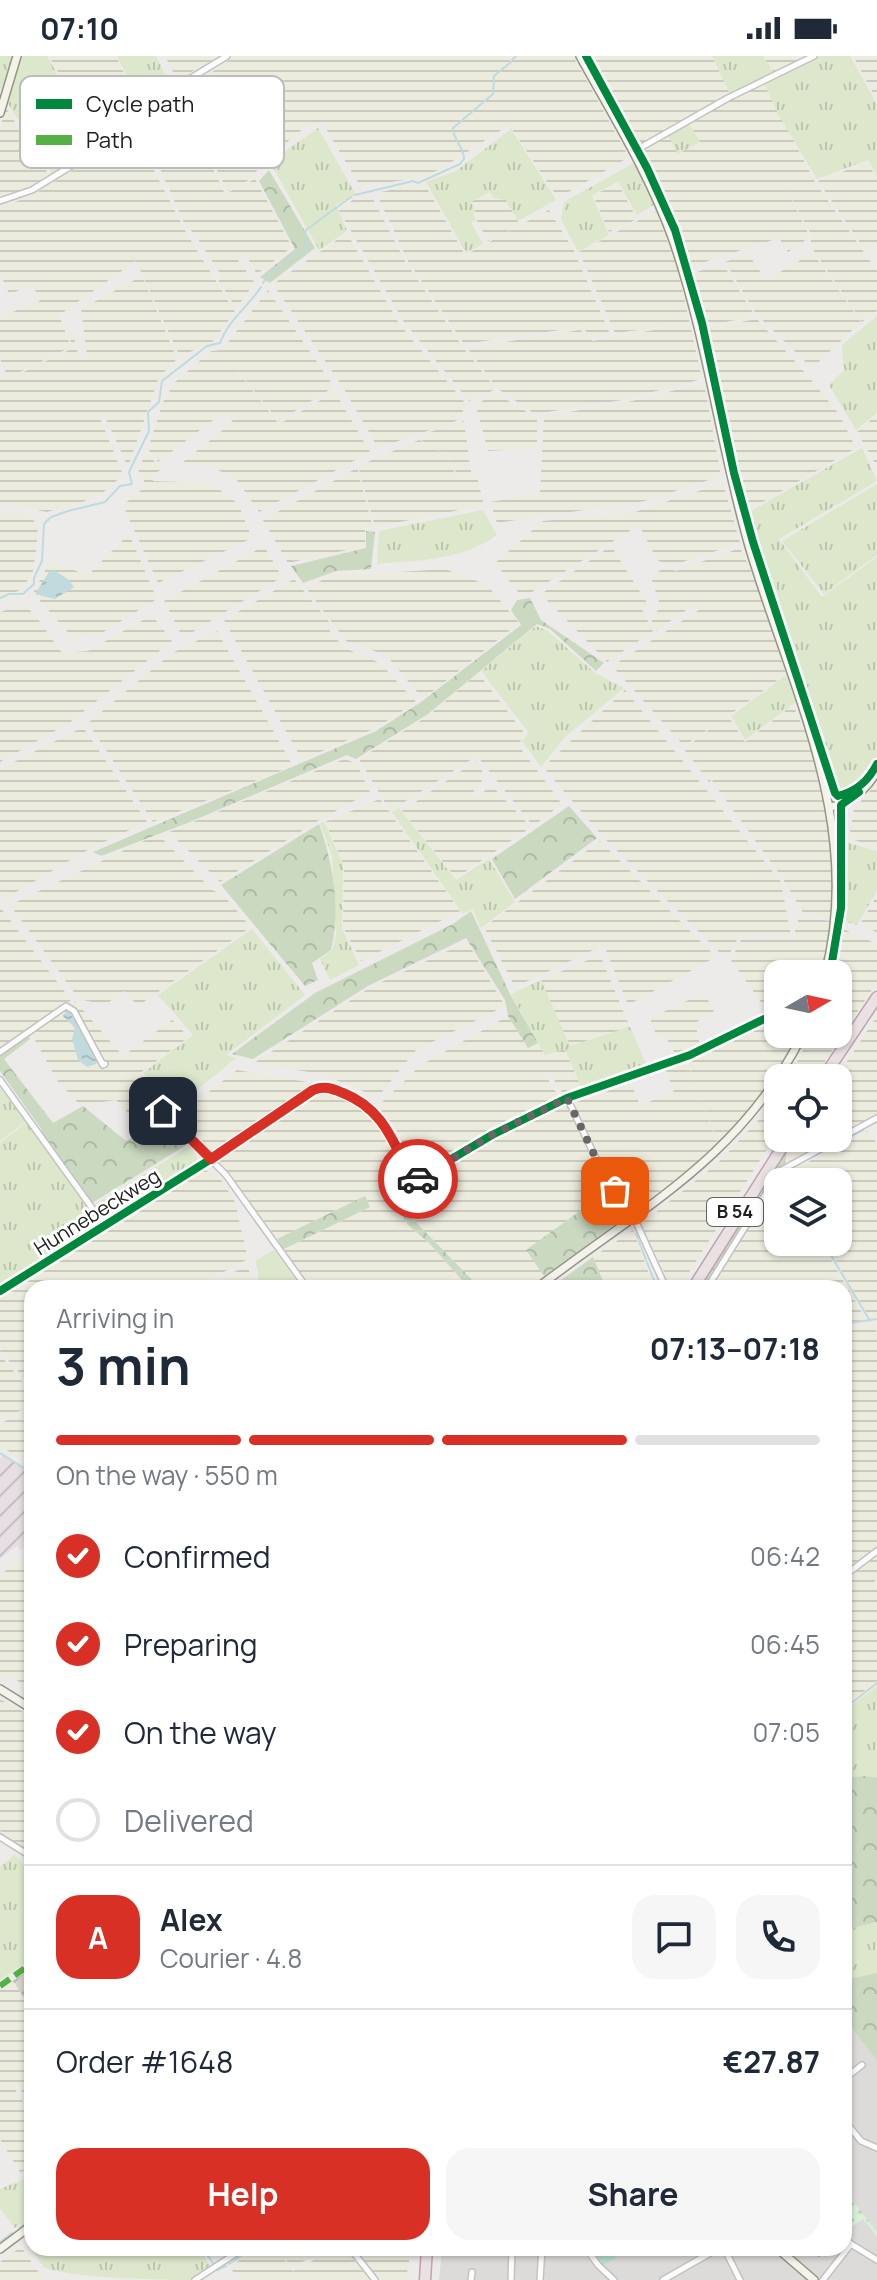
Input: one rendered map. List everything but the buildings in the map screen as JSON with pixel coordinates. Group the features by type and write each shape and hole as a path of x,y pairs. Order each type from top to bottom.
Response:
{"highway":[{"path":"835,1064 877,997"},
{"path":"836,1064 877,1003"},
{"name":"B 54","path":"695,1280 776,1152"},
{"path":"419,2280 420,2256"},
{"path":"425,2280 426,2256"}],"main road":[{"path":"0,113 17,56"},
{"path":"580,56 659,206 683,271 730,475 760,581 812,734 830,804 834,835 836,911 827,960"},
{"path":"834,835 841,805 870,782 877,771"},
{"path":"830,804 853,797"},
{"path":"830,804 841,805"},
{"path":"548,1280 634,1219 691,1174 736,1132 771,1088 795,1048"},
{"path":"0,1689 24,1704"},
{"path":"0,2249 24,2231"},
{"path":"786,2256 814,2280"}],"street":[{"path":"194,76 227,56"},
{"path":"633,152 728,98 814,56"},
{"path":"0,201 32,190 68,168"},
{"path":"0,1052 59,1009 70,1006 105,1064"},
{"name":"Hunnebeckweg","path":"0,1291 211,1159 313,1090 324,1087 355,1099 379,1117 394,1138 410,1175 416,1180 492,1135 567,1098 690,1055 764,1019"},
{"path":"0,1080 105,1226"},
{"path":"567,1098 603,1173 634,1219 662,1280"},
{"path":"163,1111 232,1183 301,1280"},
{"path":"712,1280 780,1171 877,1118"},
{"path":"852,1570 877,1551"},
{"path":"0,1837 24,1852"},
{"path":"852,2073 862,2065"},
{"path":"852,2130 861,2141 877,2148"},
{"path":"852,2245 877,2260"},
{"path":"195,2280 232,2256"},
{"path":"356,2256 375,2280"},
{"path":"511,2280 512,2256"},
{"path":"540,2280 542,2256"},
{"path":"592,2256 614,2280"},
{"path":"663,2280 707,2256"},
{"path":"726,2256 740,2280"},
{"path":"823,2280 842,2256"},
{"path":"471,2280 472,2272"}],"shaded area":[{"path":"49,56 116,56 125,76 60,76"},
{"path":"165,56 220,56 184,76 175,76"},
{"path":"234,56 508,56 511,62 518,56 573,56 629,157 558,198 509,125 439,170 413,179 360,186 322,122 304,128 284,145 284,76 207,76"},
{"path":"588,56 712,56 730,94 637,148"},
{"path":"763,56 812,56 775,75"},
{"path":"853,56 877,56 877,100"},
{"path":"764,83 815,182 877,271 877,311 862,322 810,245 812,236 787,190 810,237 788,252 779,238 689,267 662,192 640,152 668,135 679,153 700,142 688,122"},
{"path":"6,108 20,130 20,168 45,168 49,175 26,192 0,199 0,127"},
{"path":"868,162 877,180 877,242 865,250 818,181"},
{"path":"76,168 153,168 187,234 235,312 213,341 180,357 136,261 59,315 71,347 8,378 0,359 0,317 40,301 33,285 9,294 0,273 0,206 28,198"},
{"path":"159,168 213,168 225,194 255,179 292,247 257,274 244,252 237,259 255,283 236,308 217,278 219,272 194,233 186,227"},
{"path":"216,168 259,168 251,179 228,191"},
{"path":"424,183 465,255 517,227 488,241 470,202 489,192 506,200 520,225 549,210 574,251 610,334 594,338 581,327 464,344 408,261 376,193"},
{"path":"618,184 637,219 609,232 593,195"},
{"path":"372,197 405,261 462,346 496,389 469,401 404,322 338,209 353,200"},
{"path":"656,211 678,270 702,379 622,400 535,414 498,389 467,348 580,330 593,341 687,324 615,333 579,252"},
{"path":"347,233 400,325 467,405 456,421 378,448 344,389 273,284"},
{"path":"813,253 861,322 812,368 756,314 725,262 748,254 766,280"},
{"path":"723,264 755,316 706,326 693,273"},
{"path":"142,276 177,359 159,377 128,467 103,412 98,413 123,475 105,491 85,501 47,512 6,504 0,507 0,376 2,374 7,380 73,348 68,335 73,333 79,357 87,356 81,309"},
{"path":"268,290 334,387 279,421 232,364 279,424 335,392 370,452 259,512 236,479 208,465 183,462 233,422 224,412 158,462 148,449 163,402 175,382 211,351 222,350"},
{"path":"757,319 839,414 856,448 749,510 707,328"},
{"path":"704,383 721,476 645,501 497,523 490,502 540,494 544,416 624,403"},
{"path":"494,392 537,418 537,448 488,451 476,406"},
{"path":"877,415 877,467 857,432"},
{"path":"464,421 471,472 457,474 448,458 456,476 476,473 484,505 375,527 358,466 419,440 448,456 421,440 430,432"},
{"path":"145,452 162,469 153,475 153,481 211,483 238,504 252,538 158,583 123,505 146,486 138,474"},
{"path":"357,468 373,528 365,530 365,546 288,563 263,520"},
{"path":"723,483 740,543 670,566 657,560 639,525 532,592 519,593 495,563 543,521 632,513"},
{"path":"7,512 28,515 38,525 36,553 32,575 20,590 0,600 0,516"},
{"path":"129,534 157,599 100,634 73,638 33,593 50,562 88,575"},
{"path":"264,546 282,577 183,638 164,601"},
{"path":"611,546 649,606 642,610 653,631 607,662 541,594"},
{"path":"740,548 754,577 786,674 728,716 745,742 793,705 812,747 825,811 835,867 833,919 804,914 783,879 712,781 720,774 709,782 684,749 723,719 684,746 612,666 699,610 695,604 656,631 650,617 661,608 651,577 666,566 676,571"},
{"path":"445,569 487,585 519,623 423,699 386,655 346,641 306,588 337,573"},
{"path":"294,579 330,623 330,632 345,648 380,663 416,702 376,728 302,760 224,620"},
{"path":"24,605 35,615 62,653 88,651 152,615 172,641 69,723 0,762 0,612"},
{"path":"217,631 293,766 153,822 88,723 172,653"},
{"path":"478,673 525,734 518,745 562,804 533,826 477,756 390,811 359,759 428,716"},
{"path":"625,690 781,882 791,936 739,936 730,953 720,953 604,838 543,767"},
{"path":"83,727 147,822 93,847 4,899 0,891 0,769"},
{"path":"344,759 356,763 370,792 220,882 169,832"},
{"path":"476,761 485,776 472,794 477,796 492,786 531,827 456,878 402,811"},
{"path":"877,783 877,848 849,838 854,809"},
{"path":"380,799 460,911 361,961 343,927 344,865 325,822"},
{"path":"158,834 212,890 222,894 251,927 138,1006 124,991 105,1005 79,999 10,905"},
{"path":"600,841 716,957 628,1005 604,945 515,987 484,927"},
{"path":"877,895 877,933 861,923"},
{"path":"0,907 71,1000 0,1049"},
{"path":"799,917 831,921 824,960 764,960 764,1006 731,960 741,940 793,939"},
{"path":"841,928 877,944 877,982 852,1020 852,960 834,960"},
{"path":"467,942 505,1006 416,1050 378,1097 321,1074 254,1063 371,987"},
{"path":"600,955 630,1027 570,1046 541,980"},
{"path":"704,993 714,1011 695,1023 700,1045 676,1055 665,1036 657,1037 650,1018"},
{"path":"75,1001 123,1056 172,1020 189,1037 140,1073 175,1112 144,1130 116,1100 80,1105 57,1080 31,1033"},
{"path":"508,1016 528,1048 540,1043 543,1051 564,1048 582,1089 564,1095 551,1075 544,1073 559,1097 489,1132 429,1168 423,1163 413,1169 399,1134 378,1106 421,1065"},
{"path":"877,1016 877,1114 852,1127 852,1064 845,1064"},
{"path":"764,1023 764,1048 793,1048 783,1064 764,1064 764,1092 720,1146 699,1094 719,1146 635,1210 609,1175 574,1103 575,1099 629,1078 639,1103 637,1107 674,1091 664,1066 685,1059 695,1081 687,1061"},
{"path":"804,1048 834,1048 823,1064 796,1064"},
{"path":"237,1070 313,1083 218,1153 210,1150 180,1114"},
{"path":"318,1090 335,1093 359,1105 381,1125 407,1177 388,1185 397,1209 408,1225 430,1244 462,1280 305,1280 284,1249 370,1207 365,1196 277,1239 219,1160"},
{"path":"562,1103 566,1104 609,1190 527,1250 544,1276 539,1280 471,1280 402,1207 399,1194"},
{"path":"764,1114 765,1152 684,1280 668,1280 642,1223 718,1163"},
{"path":"867,1131 877,1143 877,1318 870,1319 852,1288 852,1280 847,1280 833,1256 852,1256 852,1168 797,1168 827,1152 852,1152 852,1139"},
{"path":"787,1152 806,1152 790,1161"},
{"path":"202,1168 222,1181 235,1202 248,1259 208,1280 24,1280 24,1378 0,1351 0,1295"},
{"path":"764,1202 764,1256 829,1256 843,1280 715,1280"},
{"path":"633,1230 651,1280 603,1280 593,1257"},
{"path":"248,1265 251,1280 219,1280"},
{"path":"852,1296 866,1320 852,1322"},
{"path":"874,1324 877,1333 877,1546 852,1566 852,1328"},
{"path":"0,1355 24,1384 24,1409 0,1420"},
{"path":"17,1415 24,1421 24,1460 0,1446 0,1424"},
{"path":"3,1455 24,1469 24,1548 21,1550 17,1546 0,1559 0,1459"},
{"path":"877,1555 877,1579 873,1583 877,1588 877,1681 852,1701 852,1574"},
{"path":"17,1562 24,1567 24,1686 11,1675 0,1679 0,1575"},
{"path":"0,1699 24,1712 24,1842 21,1846 0,1831"},
{"path":"24,1973 24,1998 13,1981"},
{"path":"13,1981 24,1998 24,2095 18,2086 14,2088 24,2103 24,2171 20,2172 0,2139 0,1989"},
{"path":"852,2025 877,2057 877,2280 439,2280 441,2256 852,2256"},
{"path":"21,2247 24,2256 27,2256 44,2280 0,2280 0,2262"},
{"path":"246,2256 282,2256 293,2271 322,2256 350,2256 370,2280 241,2280 229,2267"},
{"path":"282,2256 314,2256 292,2267"},
{"path":"361,2256 410,2256 406,2280 379,2280"}],"green space":[{"path":"0,56 13,56 2,91 0,88"},
{"path":"22,56 47,56 58,76 20,76 20,123 7,102"},
{"path":"117,56 156,56 166,76 127,76"},
{"path":"712,56 763,56 775,75 730,94"},
{"path":"821,56 850,56 877,104 877,176 868,160 817,179 778,114 764,83"},
{"path":"688,122 700,142 678,154 668,135"},
{"path":"318,128 356,195 336,205 347,231 319,250 273,168 284,168 284,152"},
{"path":"511,129 556,200 518,221 506,200 493,198 490,192 471,202 476,220 471,223 483,244 466,253 426,182 456,171"},
{"path":"634,163 655,204 637,215 618,182 592,195 609,235 578,252 561,219 564,202"},
{"path":"269,170 315,248 270,283 260,277 295,249 259,181"},
{"path":"877,316 877,413 856,430 829,385 844,370 842,345"},
{"path":"862,448 877,481 779,539 822,597 877,557 877,762 863,783 842,795 834,784 823,734 749,512"},
{"path":"877,484 877,555 824,594 782,541"},
{"path":"483,510 497,535 483,544 439,558 377,564 379,531"},
{"path":"366,531 375,532 371,569 336,571 303,583 291,566 366,548"},
{"path":"530,598 541,620 604,663 596,671 550,629 537,624 428,714 356,759 347,755 101,856 93,852 376,731 421,702 521,625 511,610 517,600"},
{"path":"536,626 548,631 595,673 624,688 564,738 541,767 522,741 529,733 481,671"},
{"path":"786,675 796,702 745,740 731,716"},
{"path":"569,806 597,838 515,899 492,859"},
{"path":"399,808 456,880 489,859 515,902 481,928 472,909 463,914 392,812"},
{"path":"324,822 343,864 342,928 359,965 330,980 320,959 332,950 336,935 332,856 320,823"},
{"path":"319,824 334,886 334,934 331,950 312,963 318,980 305,986 221,885"},
{"path":"848,843 877,851 877,891 857,925 844,921"},
{"path":"471,911 510,994 538,1043 528,1048 508,1016 505,1000 466,938 368,986 253,1059 232,1054 315,993 453,924"},
{"path":"252,929 305,995 226,1055 236,1058 175,1108 143,1073 193,1035 158,995"},
{"path":"541,980 570,1046 630,1027 647,1066 582,1089 565,1049 545,1055 511,994"},
{"path":"27,1035 30,1039 4,1059 53,1123 83,1106 126,1141 168,1117 193,1141 92,1203 38,1133 42,1130 0,1071 0,1055"},
{"path":"0,1088 26,1121 0,1141"},
{"path":"26,1122 101,1224 0,1286 0,1143"},
{"path":"191,1145 199,1162 109,1219 95,1204"},
{"path":"787,1152 785,1163 776,1168"},
{"path":"764,1186 764,1189 708,1280 702,1280"},
{"path":"609,1190 627,1216 544,1276 526,1250"},
{"path":"399,1194 402,1207 472,1280 462,1280 430,1244 408,1225 393,1197"},
{"path":"365,1196 370,1207 284,1249 277,1239"},
{"path":"274,1250 296,1280 259,1280 256,1260"},
{"path":"593,1257 603,1280 561,1280"},
{"path":"877,1686 877,1778 852,1778 852,1705"},
{"path":"852,1777 877,1778 877,1922 852,1928"},
{"path":"15,1854 24,1866 24,1964 0,1980 0,1867"},
{"path":"877,1922 877,1973 852,1978 852,1928"},
{"path":"877,1973 877,2060 852,2028 852,1978"},
{"path":"24,2179 24,2222 15,2228 0,2208 0,2189"},
{"path":"852,2200 877,2236 863,2219 852,2227"},
{"path":"36,2256 204,2256 211,2267 189,2280 115,2278 72,2274 43,2267"},
{"path":"597,2256 615,2256 616,2258 603,2265"}],"water":[{"path":"54,570 74,587 55,599 35,594 49,572"},
{"path":"68,1009 96,1064 87,1067 78,1060 72,1039 75,1028 63,1016"}],"waterway":[{"path":"512,60 516,56"},
{"path":"355,195 413,181 418,183 460,164 464,155 453,128 493,94 494,76 511,62"},
{"path":"263,283 293,254 305,252 308,245 304,240 306,230 351,197"},
{"path":"0,598 23,594 34,584 42,561 44,524 51,517 105,502 120,486 132,484 129,472 149,431 148,412 159,402 162,381 207,346 220,343 228,327 261,287"},
{"path":"870,1125 877,1121"},
{"path":"808,1159 863,1130"},
{"path":"636,1234 654,1280"},
{"path":"831,1256 846,1280"},
{"path":"852,1291 870,1321"},
{"path":"852,1323 877,1319"},
{"path":"0,1453 24,1468"},
{"path":"852,1703 877,1683"},
{"path":"19,2228 24,2224"},
{"path":"0,2242 12,2233"},
{"path":"208,2256 214,2265"},
{"path":"229,2264 241,2256"},
{"path":"217,2270 226,2266"}],"marked path":[{"path":"0,1986 24,1969"}],"cycle path":[{"path":"586,56 647,168 675,230 702,323 734,473 753,542 835,793 838,796 856,788 877,764"},
{"path":"832,960 841,908 841,805 859,792"},
{"path":"0,1291 211,1159 317,1088 342,1092 367,1107 385,1126 410,1175 416,1180 492,1135 567,1098 690,1055 764,1019"}],"way so far":[{"path":"418,1179 492,1135 567,1098 603,1173 615,1191"}],"route":[{"path":"163,1111 211,1159 313,1090 329,1088 355,1099 379,1117 394,1138 412,1178 418,1179"}]}
